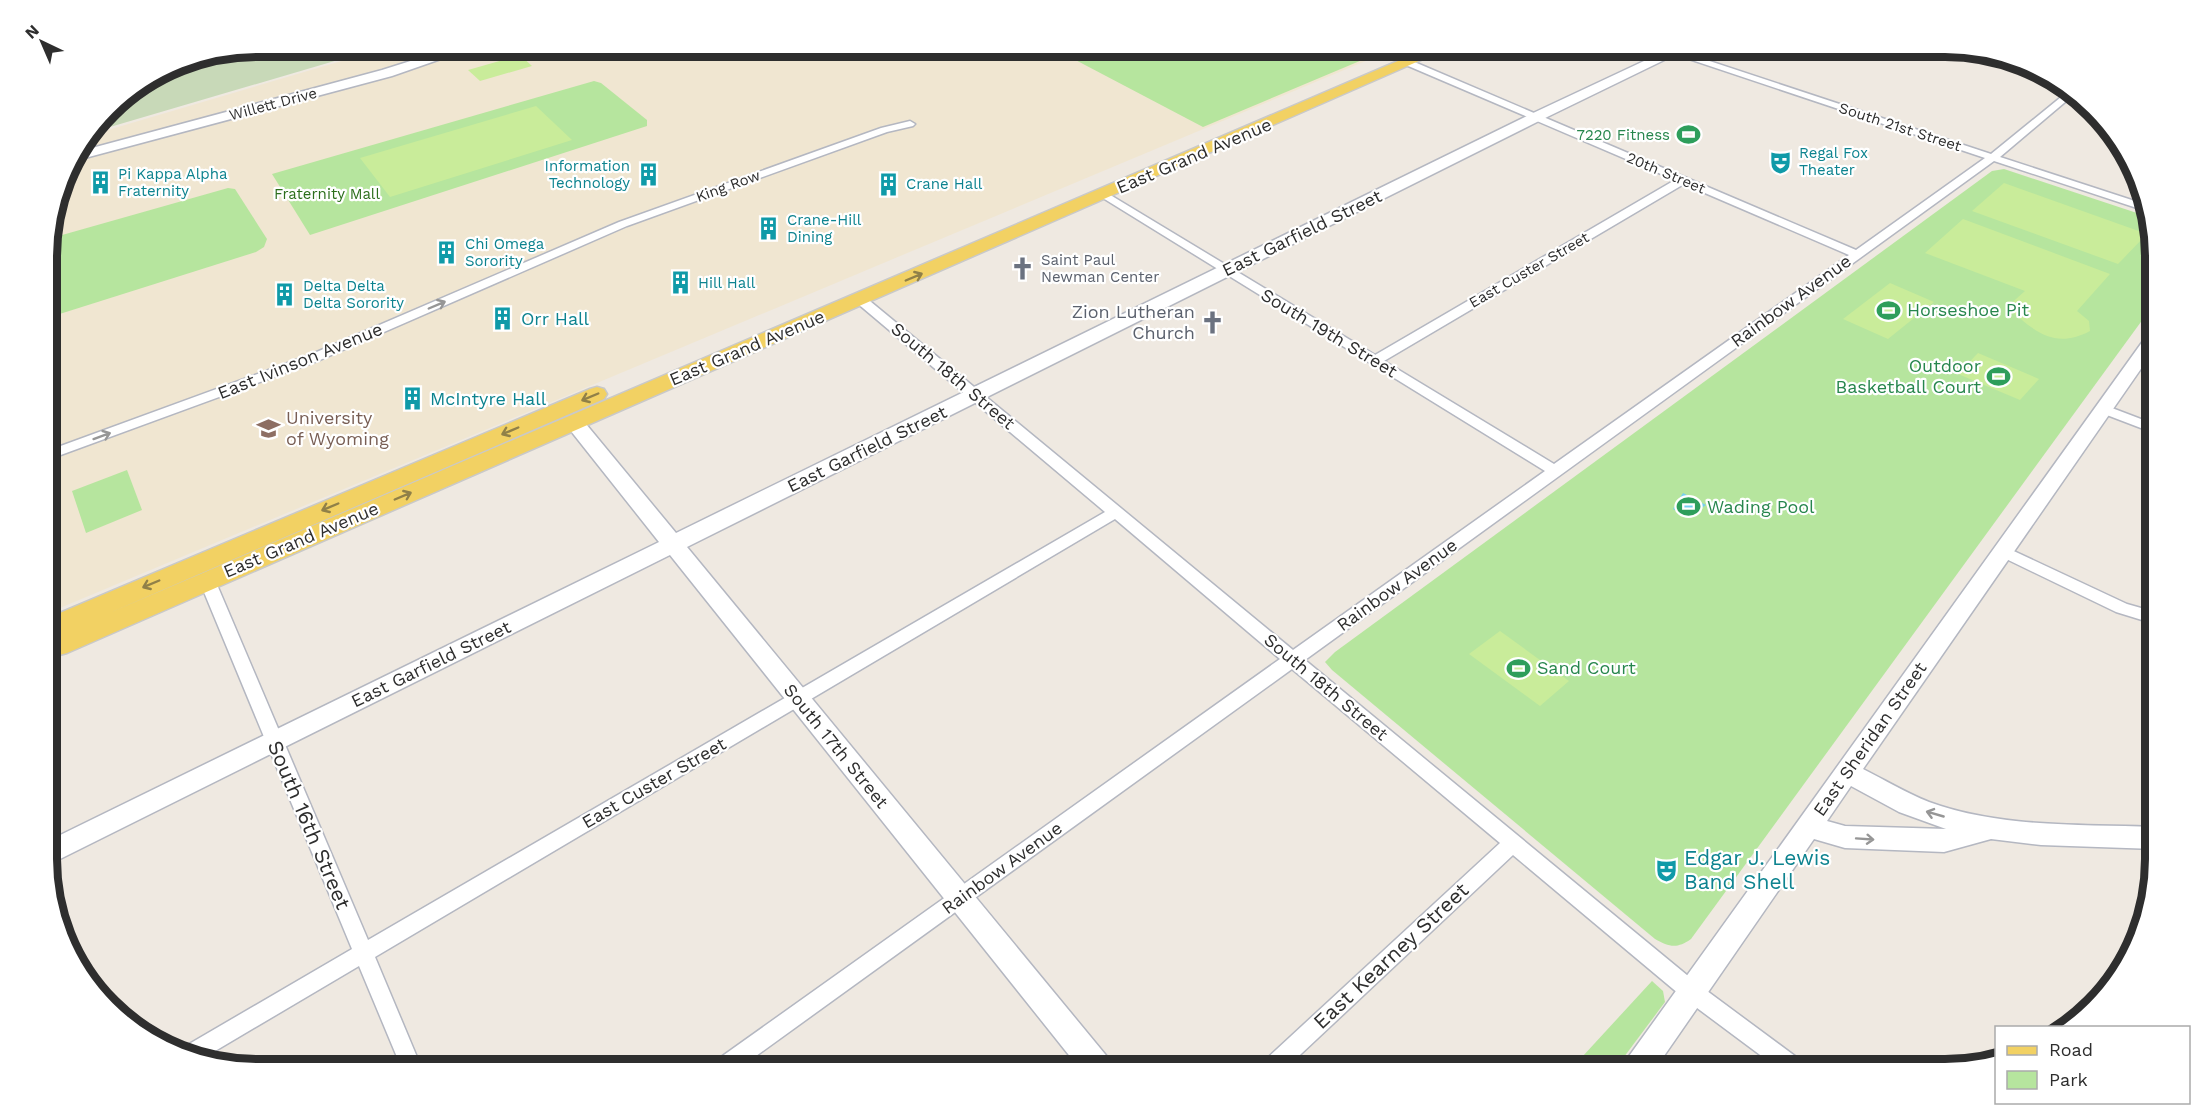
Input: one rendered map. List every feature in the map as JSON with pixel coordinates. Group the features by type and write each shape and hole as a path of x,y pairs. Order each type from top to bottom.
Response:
{"main road":[{"name":"East Grand Avenue","path":"57,625 1408,57"},
{"name":"East Grand Avenue","path":"57,646 1103,195 1409,57"}],"street":[{"name":"Willett Drive","path":"86,154 387,73 437,57"},
{"name":"20th Street","path":"1417,57 1536,117 1857,254"},
{"name":"East Garfield Street","path":"57,850 1536,117 1665,57"},
{"name":"South 21st Street","path":"1700,57 2138,206"},
{"name":"Rainbow Avenue","path":"735,1059 1992,158 2065,98"},
{"name":"King Row","path":"549,258 623,224 884,130 910,124"},
{"name":"East Custer Street","path":"1374,361 1683,180"},
{"name":"South 19th Street","path":"1103,195 1555,471"},
{"name":"East Ivinson Avenue","path":"57,452 316,357 549,258"},
{"name":"South 18th Street","path":"861,300 1692,992 1782,1059"},
{"name":"East Sheridan Street","path":"1643,1059 2145,351"},
{"path":"2104,409 2145,425"},
{"name":"South 17th Street","path":"574,422 1091,1059"},
{"name":"East Custer Street","path":"198,1050 1116,512"},
{"path":"2003,551 2122,608 2145,615"},
{"name":"South 16th Street","path":"207,580 407,1059"},
{"path":"1847,772 1901,801 1930,813 1992,828 2145,837"},
{"path":"1808,826 1845,837 1944,841 1992,828"},
{"name":"East Kearney Street","path":"1281,1059 1513,843"}],"shaded area":[{"name":"University of Wyoming","path":"355,57 1375,57 57,609 57,244 64,206 72,181 101,132"}],"green space":[{"path":"244,57 348,57 103,129 125,107 146,91 193,68"},
{"path":"513,57 522,57 532,66 480,81 468,70"},
{"path":"1070,57 1369,57 1203,127"},
{"name":"Fraternity Mall","path":"594,81 601,83 647,120 647,126 310,235 272,174"},
{"path":"536,106 572,140 390,197 360,158"},
{"path":"2004,169 2140,214 2145,257 2145,316 1691,939 1677,946 1665,944 1655,939 1325,662 1335,652 1992,171"},
{"path":"2004,183 2143,233 2144,238 2118,264 1972,211"},
{"name":"Fraternity Mall","path":"228,188 235,189 267,239 264,247 256,252 57,315 58,236"},
{"path":"1963,219 2110,274 2077,311 2089,321 2090,331 2066,339 2045,335 2026,324 2007,307 2025,291 1925,253"},
{"name":"Horseshoe Pit","path":"1890,283 1934,302 1888,339 1843,319"},
{"name":"Outdoor Basketball Court","path":"1978,353 2039,379 2020,400 1958,374"},
{"path":"127,470 142,510 86,533 72,491"},
{"name":"Sand Court","path":"1500,631 1569,681 1540,706 1469,654"},
{"path":"1652,981 1663,991 1665,1002 1622,1059 1580,1059"}],"water":[{"name":"Wading Pool","path":"1683,493 1706,505 1688,517 1673,509"}],"place":[{"name":"7220 Fitness","path":"1688,135"},
{"name":"Regal Fox Theater","path":"1781,162"},
{"name":"Information Technology","path":"648,175"},
{"name":"Pi Kappa Alpha Fraternity","path":"100,183"},
{"name":"Crane Hall","path":"888,184"},
{"name":"Crane-Hill Dining","path":"769,229"},
{"name":"Chi Omega Sorority","path":"447,253"},
{"name":"Saint Paul Newman Center","path":"1023,269"},
{"name":"Hill Hall","path":"680,283"},
{"name":"Delta Delta Delta Sorority","path":"285,295"},
{"name":"Horseshoe Pit","path":"1889,310"},
{"name":"Orr Hall","path":"503,319"},
{"name":"Zion Lutheran Church","path":"1213,322"},
{"name":"Outdoor Basketball Court","path":"1999,376"},
{"name":"McIntyre Hall","path":"412,399"},
{"name":"University of Wyoming","path":"268,428"},
{"name":"Wading Pool","path":"1689,507"},
{"name":"Sand Court","path":"1519,668"},
{"name":"Edgar J. Lewis Band Shell","path":"1666,870"}]}
